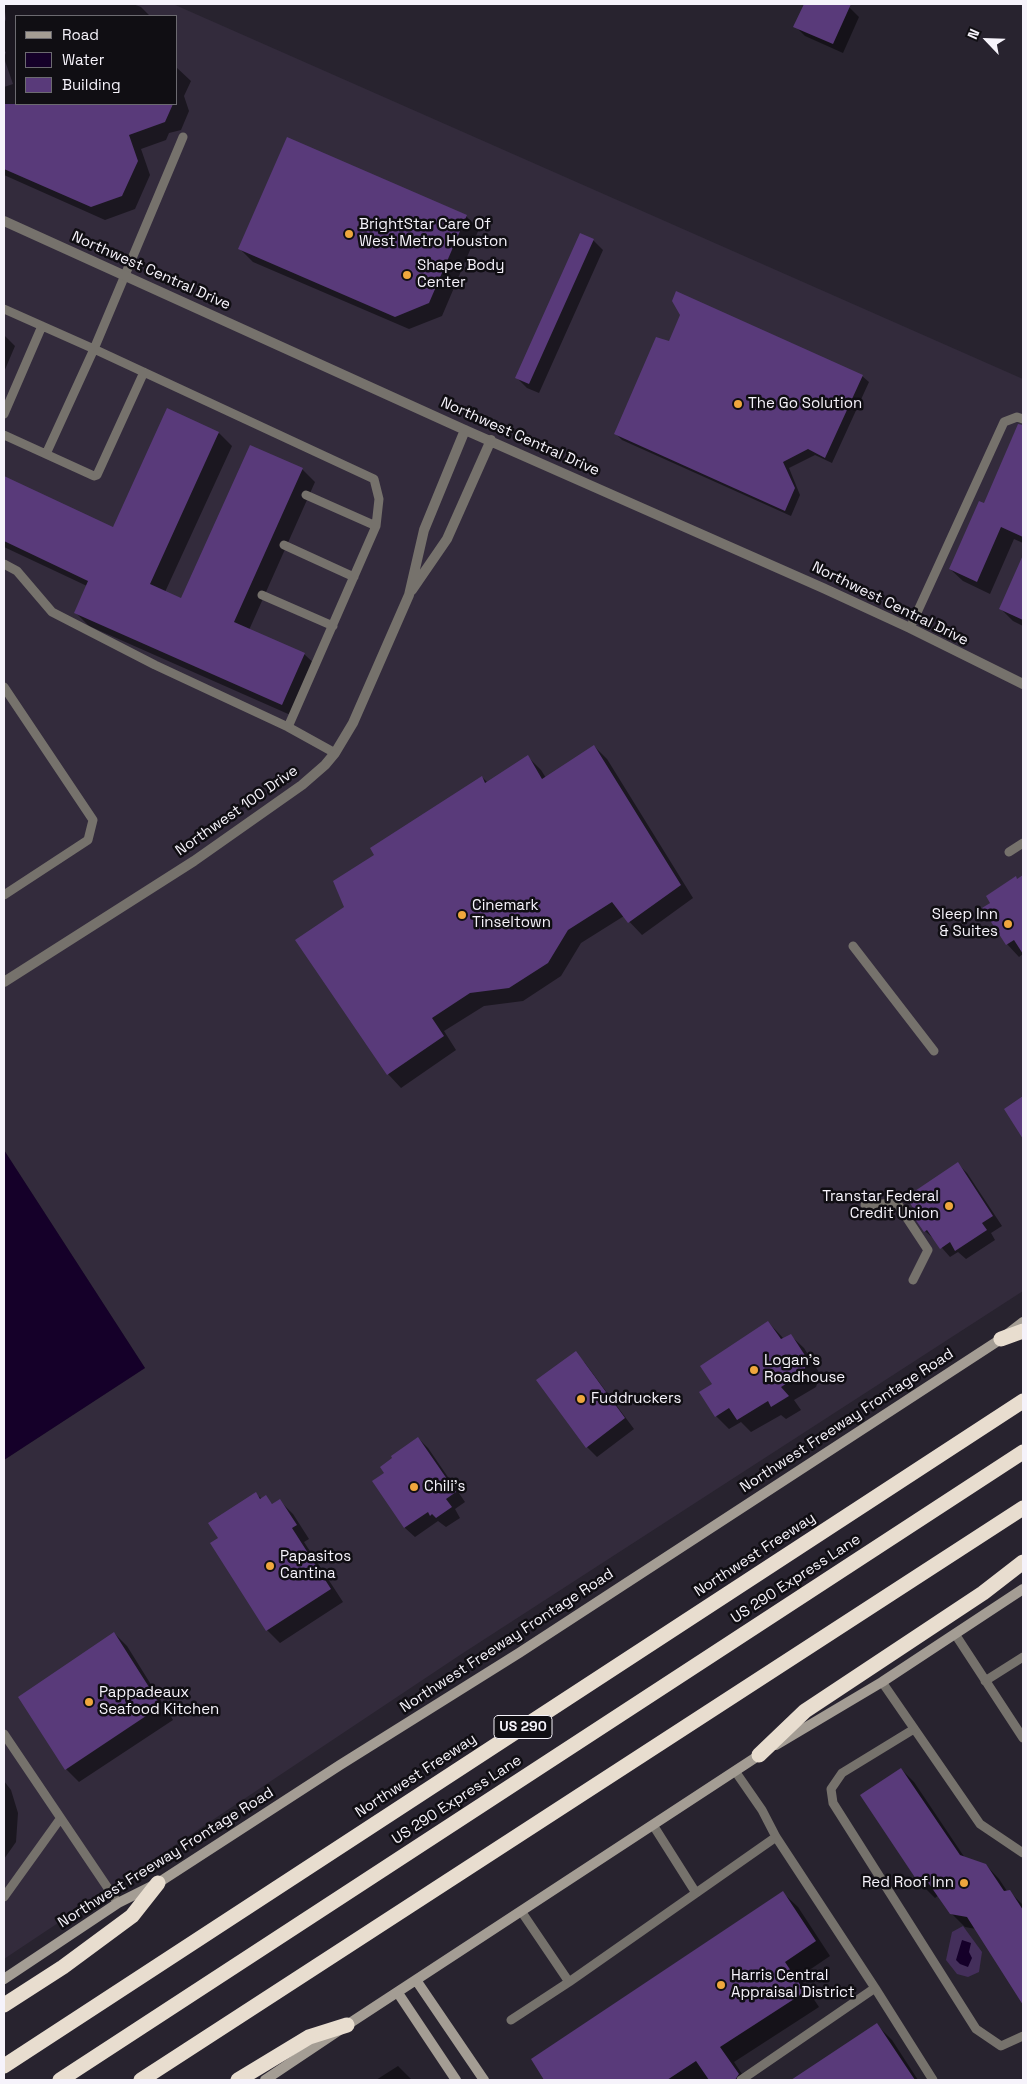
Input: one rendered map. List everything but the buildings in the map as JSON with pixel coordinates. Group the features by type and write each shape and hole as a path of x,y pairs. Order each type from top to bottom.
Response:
{"highway":[{"path":"1001,1338 1023,1331"},
{"name":"Northwest Freeway","path":"4,2066 1023,1401"},
{"name":"US 290 Express Lane","path":"60,2080 1023,1452"},
{"path":"142,2080 1023,1508"},
{"path":"759,1755 805,1711 983,1593 1023,1562"},
{"path":"4,2006 63,1967 132,1916 158,1883"},
{"path":"238,2080 308,2037 347,2025"}],"main road":[{"name":"Northwest Freeway Frontage Road","path":"4,1979 118,1903 158,1883 340,1765 519,1653 1023,1322"},
{"path":"265,2080 759,1755 882,1682 1023,1589"},
{"path":"416,1980 484,2080"},
{"path":"398,1993 456,2080"}],"street":[{"name":"Northwest Central Drive","path":"4,221 465,430 910,628 1023,684"},
{"name":"Northwest 100 Drive","path":"4,982 194,861 302,785 325,765 335,753 353,723 409,595 424,530 465,430"},
{"name":"Northwest 100 Drive","path":"409,595 447,540 490,440"}],"lane":[{"path":"46,454 94,349 183,137"},
{"path":"4,309 374,479 379,499 376,526 288,727"},
{"path":"4,414 42,326"},
{"path":"4,435 94,476 97,475 144,372"},
{"path":"910,628 1004,422 1017,417 1023,419"},
{"path":"306,495 376,526"},
{"path":"284,545 354,577"},
{"path":"4,564 17,571 52,612 155,666 288,727 335,753"},
{"path":"262,595 333,626"},
{"path":"4,687 93,820 88,840 4,895"},
{"path":"1009,852 1023,843"},
{"path":"853,946 934,1051"},
{"path":"865,1205 897,1203 928,1250 913,1280"},
{"path":"955,1634 1023,1738"},
{"path":"985,1681 1023,1657"},
{"path":"882,1682 980,1824 1023,1853"},
{"path":"914,1729 842,1773 831,1789 833,1803 976,2029 1000,2046 1023,2036"},
{"path":"4,1734 118,1903"},
{"path":"735,1771 762,1810 776,1837 933,2080"},
{"path":"4,1897 60,1819"},
{"path":"653,1824 696,1893"},
{"path":"511,2020 569,1982 776,1837"},
{"path":"521,1910 569,1982"},
{"path":"741,2080 875,1988"}],"shaded area":[{"path":"4,4 173,4 1023,379 1023,1291 460,1655 4,1959 4,1460 145,1368 4,1150"},
{"path":"963,1926 982,1952 979,1972 968,1977 957,1974 946,1960 952,1932"}],"water":[{"path":"4,1150 145,1368 4,1460"},
{"path":"962,1940 971,1943 969,1952 972,1958 968,1967 956,1960"}],"place":[{"name":"BrightStar Care Of West Metro Houston","path":"349,234"},
{"name":"Shape Body Center","path":"407,275"},
{"name":"The Go Solution","path":"738,404"},
{"name":"Cinemark Tinseltown","path":"462,915"},
{"name":"Sleep Inn & Suites","path":"1008,924"},
{"name":"Transtar Federal Credit Union","path":"949,1206"},
{"name":"Logan's Roadhouse","path":"754,1370"},
{"name":"Fuddruckers","path":"581,1399"},
{"name":"Chili's","path":"414,1487"},
{"name":"Papasitos Cantina","path":"270,1566"},
{"name":"Pappadeaux Seafood Kitchen","path":"89,1702"},
{"name":"Red Roof Inn","path":"964,1883"},
{"name":"Harris Central Appraisal District","path":"721,1985"}]}
